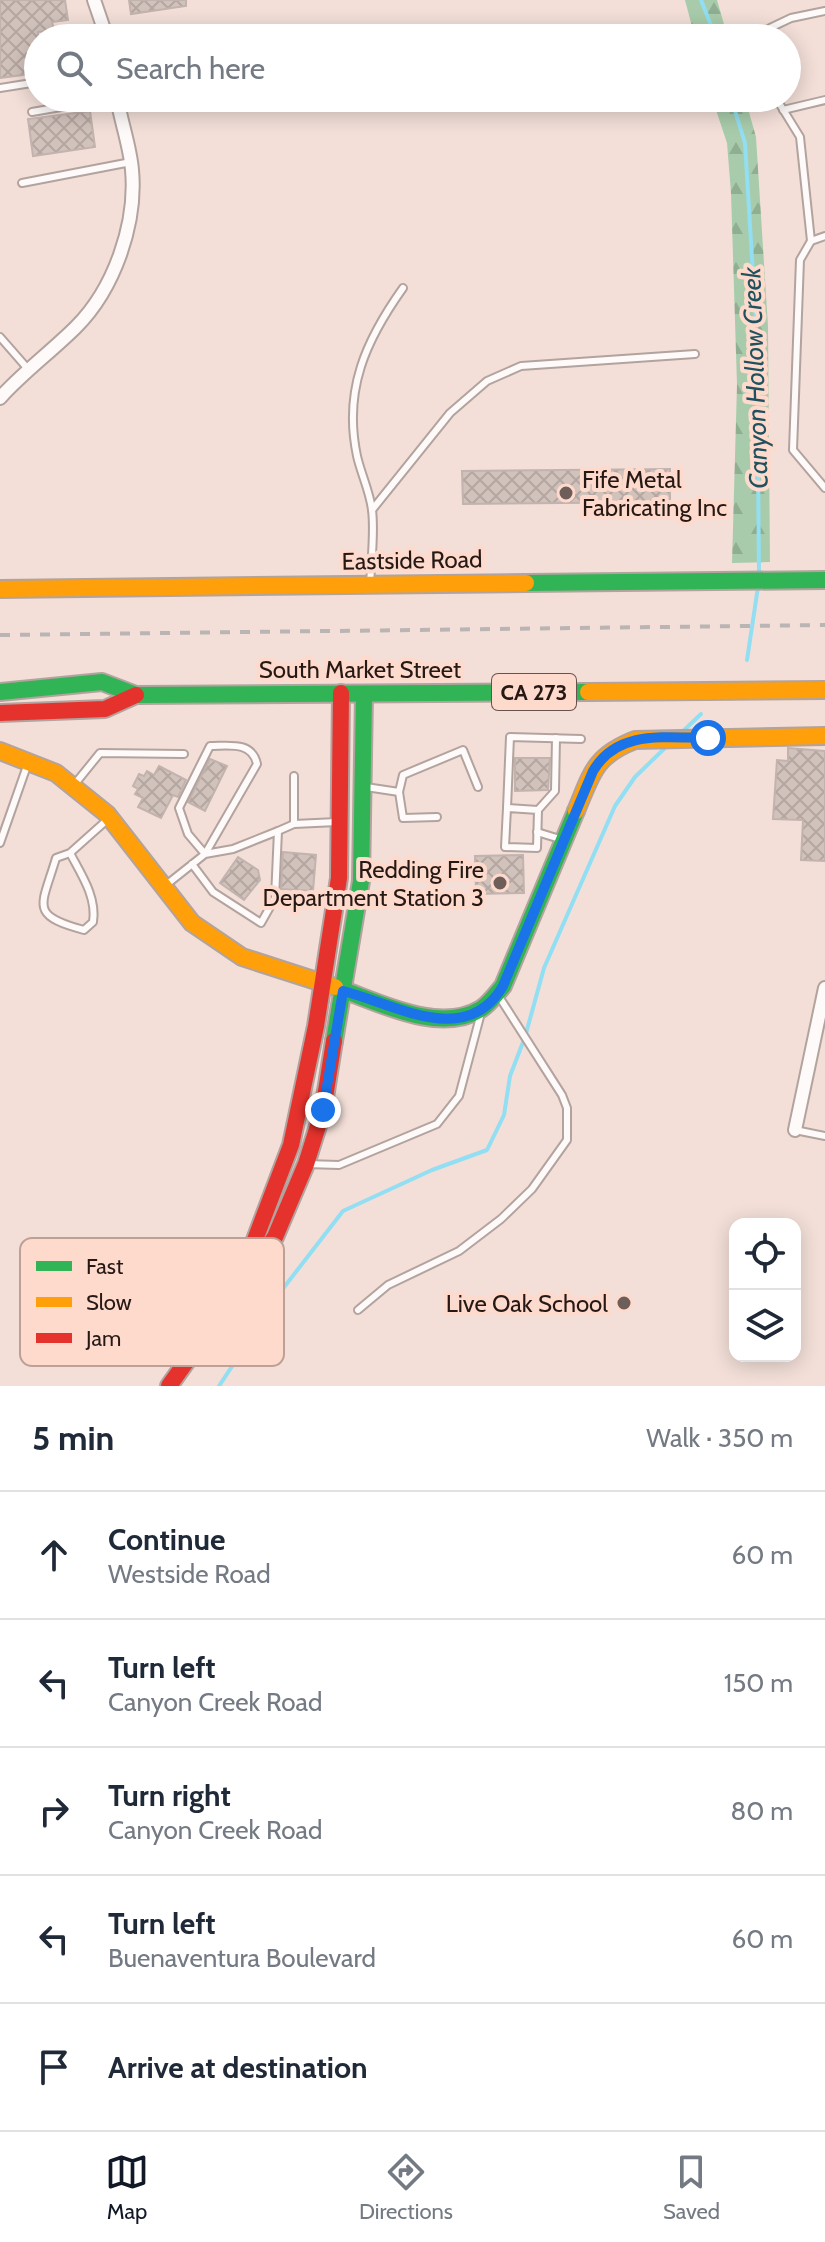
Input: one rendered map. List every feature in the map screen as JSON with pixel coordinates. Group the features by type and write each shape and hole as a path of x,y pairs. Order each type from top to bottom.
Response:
{"main road":[{"name":"Eastside Road","path":"0,589 825,580"},
{"name":"South Market Street","path":"0,692 102,682 136,695 825,690"},
{"path":"258,1238 304,1098 323,985 339,878 341,693"},
{"path":"274,1238 306,1164 323,1110 343,991 361,881 364,694"},
{"name":"South Market Street","path":"0,713 105,709 136,695"},
{"path":"0,751 29,760 74,785 109,817 192,923 220,945 255,962 323,985 435,1019 458,1020 482,1009 498,995 563,840 597,765 609,750 623,743 658,738 825,736"},
{"path":"169,1386 183,1366"}],"street":[{"path":"94,0 102,24"},
{"path":"0,398 30,372 91,308 120,256 133,188 131,162 118,112"},
{"path":"795,1130 825,988"}],"lane":[{"path":"778,24 825,11"},
{"path":"0,88 24,84"},
{"path":"801,106 825,100"},
{"path":"784,112 800,137 811,241 800,260 793,450 825,488"},
{"path":"22,183 131,162"},
{"path":"811,241 825,236"},
{"path":"370,585 372,510 356,454 354,402 362,360 373,330 403,288"},
{"path":"0,337 30,372"},
{"path":"372,510 450,413 487,381 521,366 695,354"},
{"path":"556,738 555,791 538,810 537,848 505,847 510,737 556,738 581,739"},
{"path":"163,887 205,854 257,764 255,754 248,749 210,746 179,808 188,834 205,854"},
{"path":"437,817 403,818 399,792 403,775 463,750 478,787"},
{"path":"74,785 100,753 184,754"},
{"path":"0,843 29,760"},
{"path":"294,776 294,824"},
{"path":"362,787 399,792"},
{"path":"507,808 538,810"},
{"path":"70,853 88,888 95,912 93,922 84,930 52,921 45,914 43,904 56,858 70,853 109,817"},
{"path":"205,854 233,849 294,824 339,822"},
{"path":"192,864 213,892 261,923 275,898 278,831"},
{"path":"537,832 563,840"},
{"path":"358,1310 388,1285 459,1251 501,1219 559,1156 567,1140 567,1108 498,995"},
{"path":"306,1164 339,1165 437,1124 459,1096 482,1009"},
{"path":"795,1130 825,1136"}],"green space":[{"path":"685,0 717,0 724,24 691,24"},
{"path":"717,112 749,112 756,137 768,326 770,562 732,563 737,385 727,143"}],"building":[{"path":"0,0 65,0 68,20 52,24 24,24 24,75 0,78"},
{"path":"129,0 186,0 186,6 131,14"},
{"path":"90,112 95,147 33,156 28,119"},
{"name":"Fife Metal Fabricating Inc","path":"670,469 670,502 463,504 462,471"},
{"path":"788,748 825,751 825,861 801,860 803,820 773,819 777,760 788,761"},
{"path":"515,758 550,758 548,790 515,791"},
{"path":"210,759 227,766 205,811 188,802"},
{"path":"159,766 186,780 178,797 173,795 161,818 138,807 143,798 135,794 138,789 133,786 139,774 144,776 147,771 154,775"},
{"path":"283,852 316,855 313,891 281,889"},
{"name":"Redding Fire Department Station 3","path":"523,855 524,893 476,894 475,856"},
{"path":"238,857 258,870 260,880 244,900 220,883"}],"waterway":[{"name":"Canyon Hollow Creek","path":"701,0 710,24"},
{"name":"Canyon Hollow Creek","path":"735,112 745,143 757,341 759,574"},
{"name":"Canyon Hollow Creek","path":"747,660 758,587"},
{"name":"Canyon Hollow Creek","path":"680,734 701,714"},
{"name":"Canyon Hollow Creek","path":"284,1288 343,1211 432,1170 487,1150 504,1115 510,1076 525,1037 544,968 615,806 635,777 667,746"},
{"name":"Canyon Hollow Creek","path":"219,1386 232,1366"}],"railway":[{"path":"0,635 825,625"}],"traffic: fast":[{"path":"526,583 825,580"},
{"path":"0,692 102,682 136,695 588,692"},
{"path":"334,1041 361,881 364,694"},
{"path":"335,987 388,1007 427,1017 464,1016 484,1007 503,986 576,811"}],"traffic: slow":[{"path":"0,589 526,583"},
{"path":"588,692 825,690"},
{"path":"576,811 596,767 611,752 635,740 825,736"},
{"path":"0,751 56,773 107,814 192,923 242,957 335,987"}],"traffic: jam":[{"path":"256,1238 291,1145 316,1026 339,878 341,693"},
{"path":"0,713 105,709 136,695"},
{"path":"274,1238 306,1164 323,1110 334,1041"},
{"path":"169,1386 183,1366"}],"place":[{"name":"Fife Metal Fabricating Inc","path":"566,493"},
{"name":"Redding Fire Department Station 3","path":"500,883"},
{"name":"Live Oak School","path":"624,1303"}],"route":[{"path":"323,1110 343,991 435,1019 458,1020 482,1009 503,986 593,771 603,755 631,740 708,738"}]}
